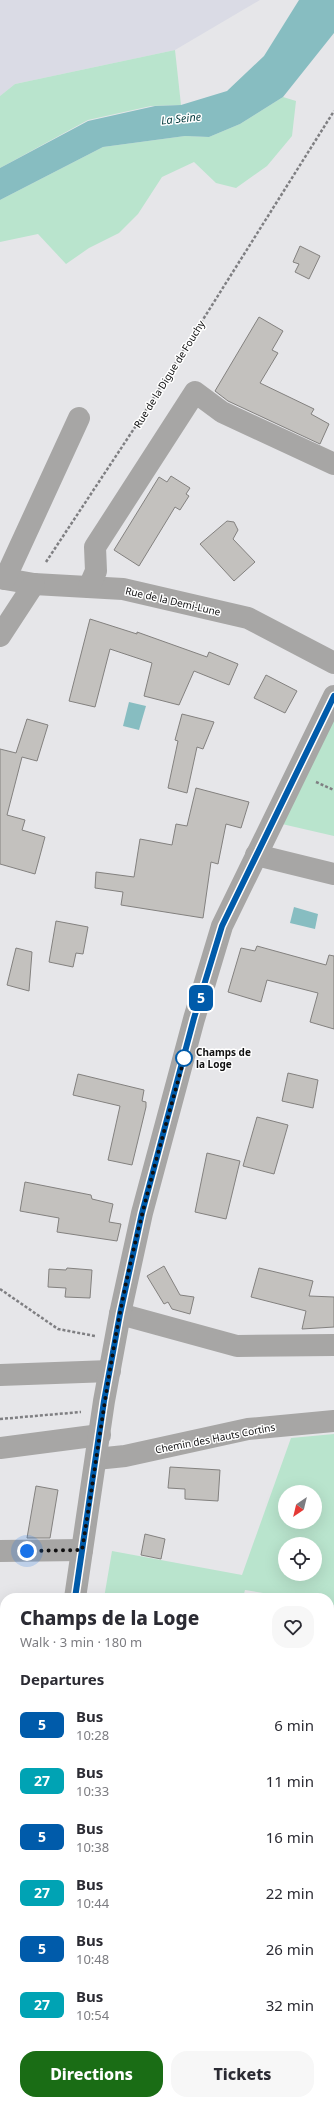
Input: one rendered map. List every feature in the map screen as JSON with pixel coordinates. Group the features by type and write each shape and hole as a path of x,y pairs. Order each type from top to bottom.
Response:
{"street":[{"path":"89,587 96,571 95,547 195,392 222,412 334,464"},
{"path":"3,579 79,418"},
{"name":"Rue de la Demi-Lune","path":"3,579 34,584 123,589 248,618 334,663"},
{"path":"0,636 34,584"},
{"path":"76,1593 103,1408 120,1314 142,1213 196,1011 222,926 334,696"},
{"path":"256,855 334,874"},
{"path":"120,1314 237,1346 334,1345"},
{"path":"0,1375 110,1371"},
{"name":"Chemin des Hauts Cortins","path":"96,1459 125,1456 248,1429 334,1421"},
{"path":"0,1448 100,1435"},
{"path":"0,1551 82,1550"}],"path":[{"name":"Rue de la Digue de Fouchy","path":"34,584 47,560 73,524 143,415 334,111"},
{"path":"0,1289 58,1329 115,1340"},
{"path":"0,1418 72,1413 103,1408"}],"shaded area":[{"path":"0,0 260,0 175,50 15,84 0,96"}],"green space":[{"path":"175,50 181,105 151,106 88,120 0,168 0,96 15,84"},
{"path":"283,97 296,101 292,136 267,166 236,188 216,183 194,162 162,177 138,214 119,233 89,248 66,264 38,234 0,242 0,200 103,147 185,136 209,137 240,124"},
{"path":"334,716 334,836 282,824"},
{"path":"334,1434 334,1593 263,1593 245,1590 244,1593 105,1593 112,1551 242,1575 291,1438"}],"water":[{"name":"La Seine","path":"299,0 334,0 334,33 283,97 240,124 209,137 185,136 103,147 0,200 0,168 88,121 155,106 181,105 227,91 264,56"},
{"path":"129,702 146,706 139,730 123,726"},
{"path":"294,907 318,914 315,929 290,923"}],"building":[{"path":"300,246 320,256 309,279 295,272 299,264 293,262"},
{"path":"259,317 283,331 272,350 278,353 260,383 314,409 311,414 329,424 320,444 228,401 215,391"},
{"path":"171,476 190,488 186,494 189,496 180,510 175,507 139,566 114,550 159,477 167,482"},
{"path":"227,521 234,522 238,530 233,539 255,562 234,581 200,544"},
{"path":"90,619 137,634 137,632 207,657 209,652 238,664 229,685 194,671 179,705 144,696 152,663 110,649 95,707 69,701"},
{"path":"266,675 297,691 285,713 254,698"},
{"path":"182,714 214,722 203,749 197,747 187,793 168,788 178,741 175,740"},
{"path":"27,719 48,725 37,761 22,757 7,815 25,820 22,830 45,837 35,874 0,864 0,749 16,753"},
{"path":"196,788 249,802 241,828 226,824 218,864 211,862 203,918 121,905 123,892 95,888 96,872 134,877 140,839 172,845 176,824 187,826"},
{"path":"56,921 88,927 83,954 76,953 73,967 49,962"},
{"path":"257,946 326,965 329,955 334,956 334,1029 310,1022 318,993 267,980 261,1002 228,992 241,948 255,951"},
{"path":"16,948 32,952 29,991 7,985"},
{"path":"288,1073 318,1080 313,1108 282,1101"},
{"path":"78,1074 144,1090 142,1101 146,1102 146,1107 132,1165 108,1160 120,1106 73,1095"},
{"path":"257,1117 288,1125 274,1174 243,1166"},
{"path":"207,1153 240,1161 226,1219 195,1212"},
{"path":"25,1182 91,1195 92,1199 113,1204 109,1222 121,1224 117,1241 57,1232 59,1218 20,1211"},
{"path":"164,1266 180,1295 194,1297 190,1314 172,1309 168,1302 164,1304 147,1276"},
{"path":"67,1268 92,1270 90,1298 65,1297 66,1288 48,1287 49,1269 66,1270"},
{"path":"259,1268 313,1281 309,1296 334,1297 334,1327 302,1329 306,1311 251,1297"},
{"path":"170,1467 220,1470 218,1501 185,1499 185,1489 168,1488"},
{"path":"36,1486 58,1490 50,1538 27,1538"},
{"path":"145,1534 165,1539 161,1559 141,1555"}],"bus line":[{"name":"5","path":"76,1593 104,1401 120,1314 142,1213 194,1018 222,926 328,705 334,696"}],"place":[{"name":"Champs de la Loge","path":"184,1058"}],"route":[{"path":"27,1551 82,1550 104,1401 120,1314 142,1213 186,1052 184,1058"}]}
